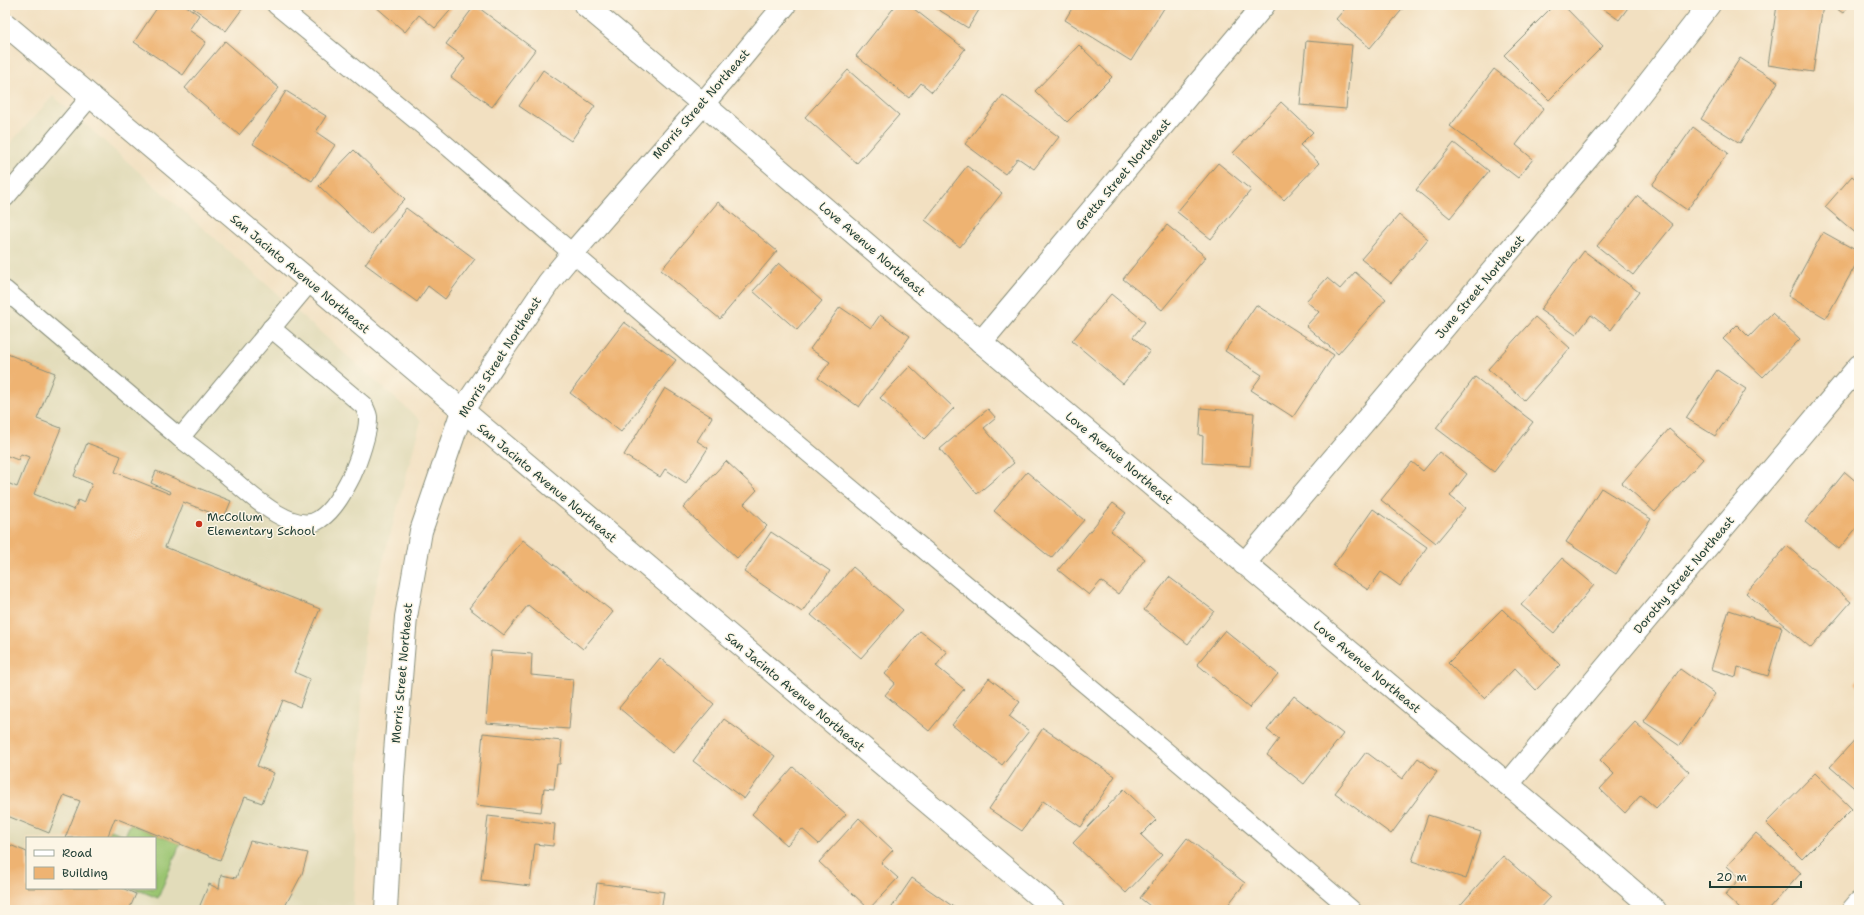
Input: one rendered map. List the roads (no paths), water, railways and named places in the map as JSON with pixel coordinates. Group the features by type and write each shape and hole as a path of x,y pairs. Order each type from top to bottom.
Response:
{"street":[{"name":"Love Avenue Northeast","path":"585,5 981,342 1508,784 1655,910"},
{"name":"Morris Street Northeast","path":"386,910 394,770 406,617 422,531 462,411 549,282 703,104 785,5"},
{"name":"Gretta Street Northeast","path":"981,342 1264,5"},
{"name":"June Street Northeast","path":"1244,564 1615,126 1709,5"},
{"name":"San Jacinto Avenue Northeast","path":"5,24 1054,910"},
{"name":"Dorothy Street Northeast","path":"1508,784 1859,366"},
{"path":"1853,910 1859,903"}],"lane":[{"path":"276,5 438,138 572,254 1175,759 1352,910"},
{"path":"5,198 91,96"},
{"path":"180,438 310,282"},
{"path":"5,290 256,501 275,513 294,522 308,523 320,520 334,504 352,476 361,456 368,417 364,406 271,328"}],"place":[{"name":"McCollum Elementary School","path":"199,524"}]}
